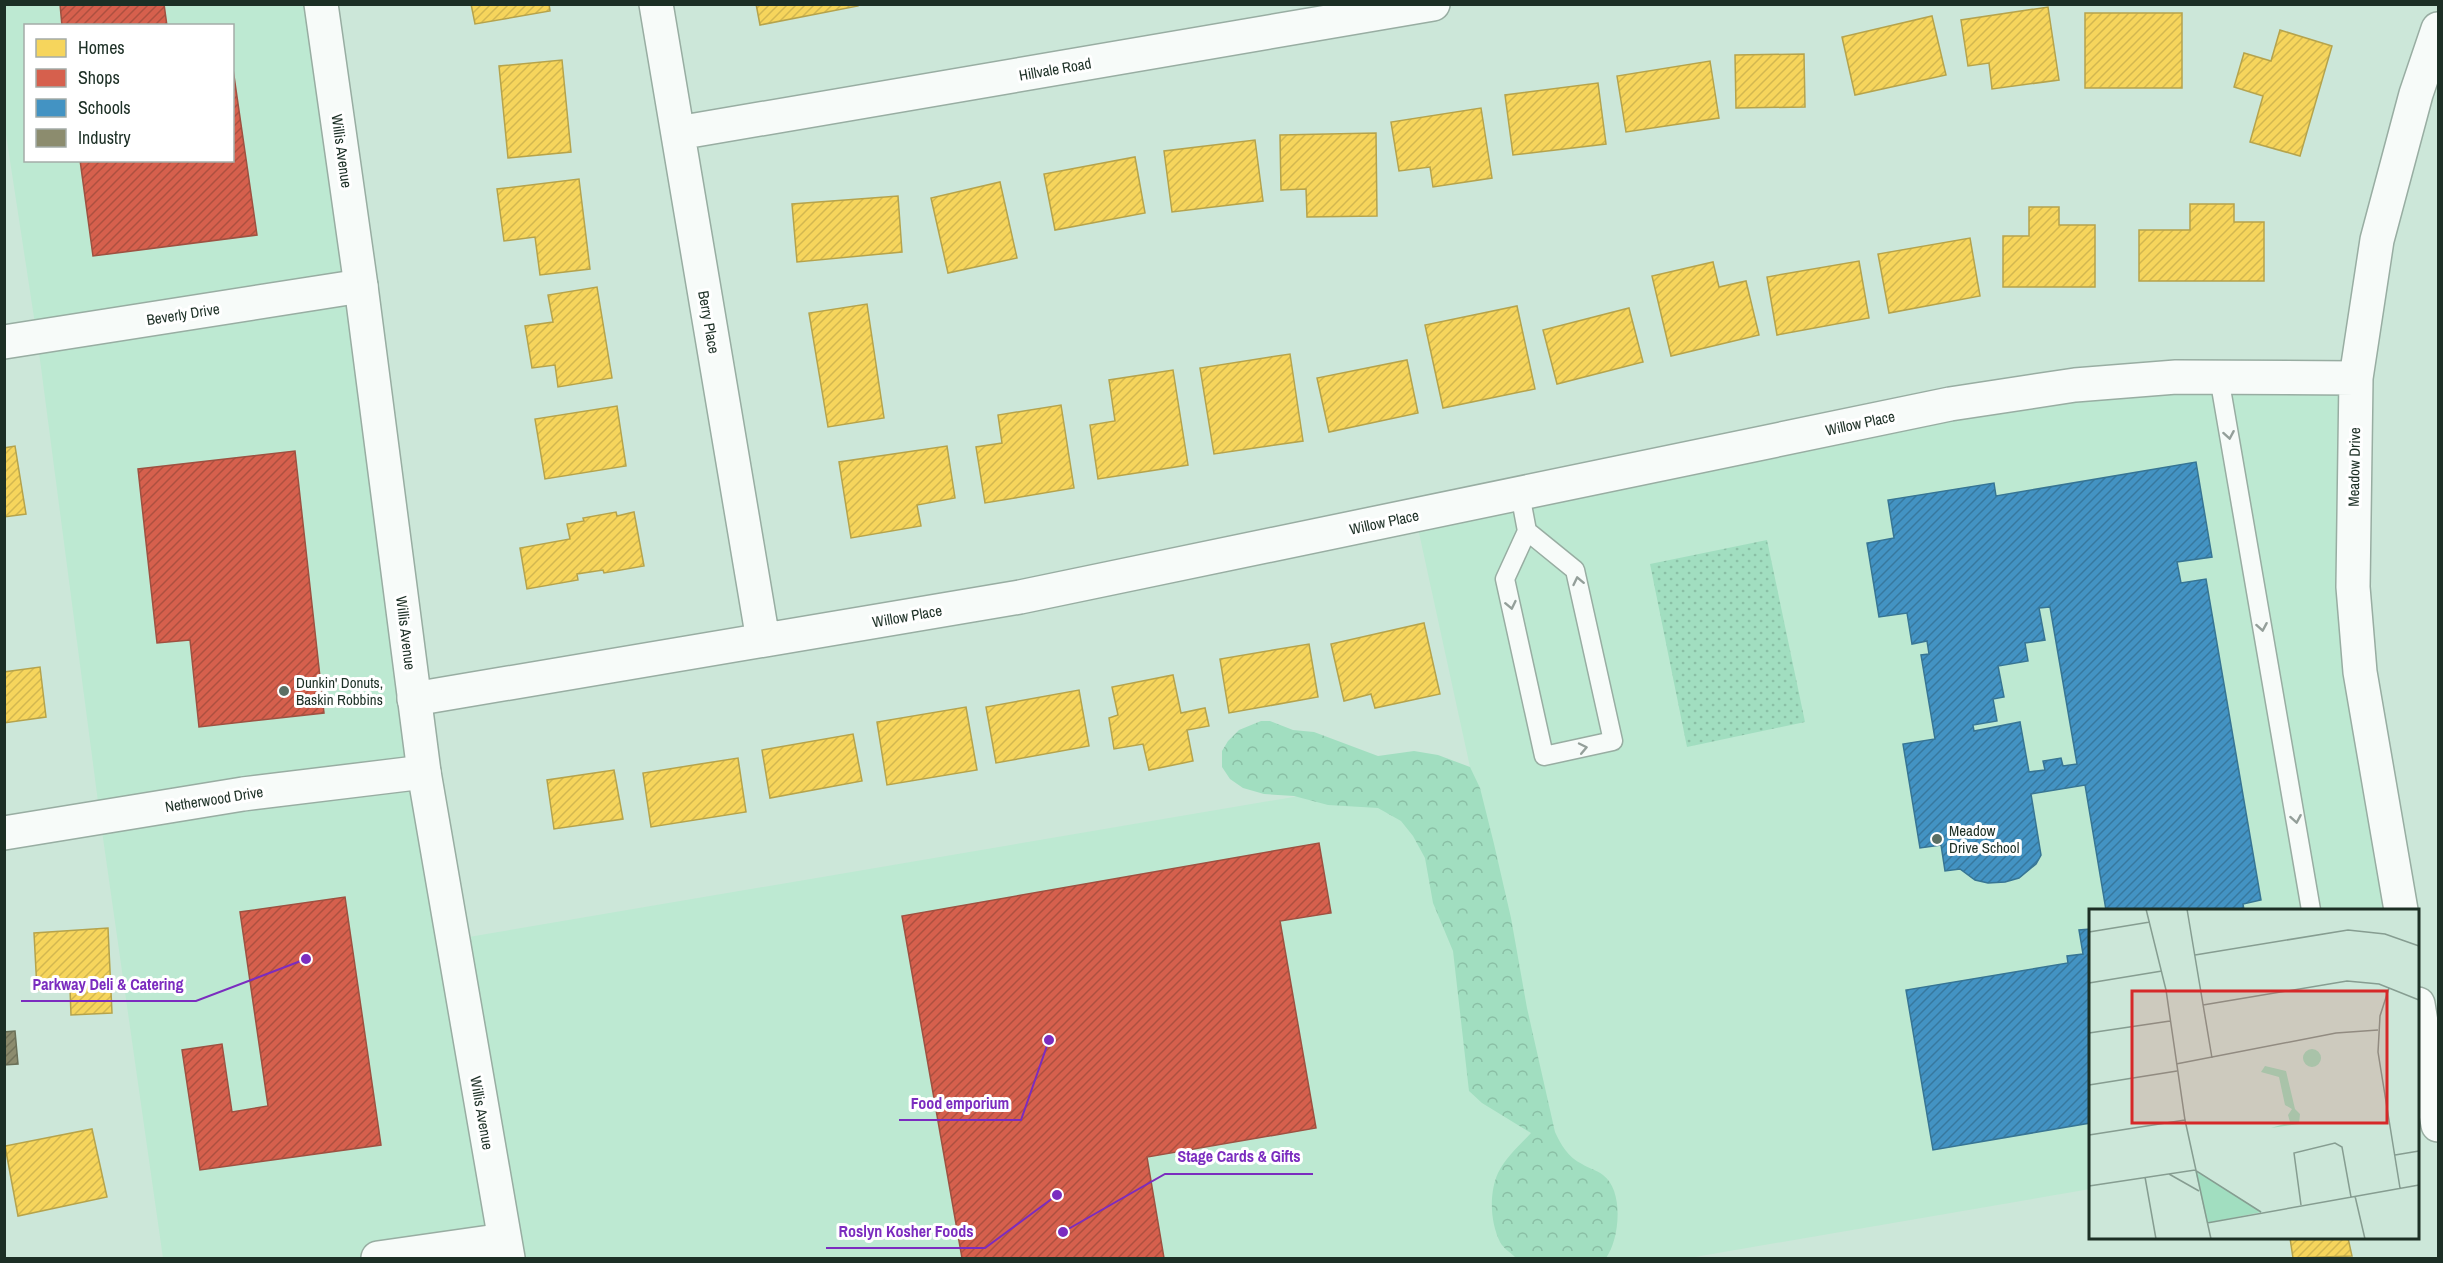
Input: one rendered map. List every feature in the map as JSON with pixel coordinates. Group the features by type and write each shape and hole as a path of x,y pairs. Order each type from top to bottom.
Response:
{"street":[{"name":"Willis Avenue","path":"321,4 361,286 424,772 506,1249"},
{"name":"Berry Place","path":"656,4 763,640"},
{"name":"Hillvale Road","path":"678,133 1432,4"},
{"name":"Meadow Drive","path":"2401,909 2360,672 2354,608 2353,474 2356,378 2377,240 2416,94 2439,29"},
{"name":"Beverly Drive","path":"4,342 361,286"},
{"name":"Willow Place","path":"414,699 1020,597 1950,404 2075,385 2176,378 2356,378"},
{"name":"Netherwood Drive","path":"4,832 243,794 424,772"},
{"path":"2419,1016 2425,1087 2439,1125"},
{"path":"390,1258 506,1249"}],"lane":[{"path":"2219,378 2311,909"},
{"path":"1520,494 1527,531 1505,579 1544,756 1613,741 1575,570 1527,531"}],"shaded area":[{"path":"4,5 321,5 451,940 1470,767 1416,519 1950,404 2356,378 2353,463 2401,909 2089,909 2089,1189 1689,1258 163,1258 100,817 37,337 5,128"}],"green space":[{"path":"1767,540 1805,722 1687,747 1650,564"},
{"path":"1261,721 1270,721 1293,730 1314,732 1378,756 1414,751 1438,755 1470,767 1480,788 1494,844 1555,1132 1569,1154 1603,1175 1610,1182 1614,1192 1617,1203 1617,1227 1611,1250 1606,1258 1516,1258 1501,1244 1493,1217 1492,1198 1495,1181 1505,1162 1531,1133 1482,1103 1469,1091 1453,951 1433,903 1425,858 1413,836 1401,821 1378,808 1328,805 1294,796 1264,794 1243,788 1230,779 1222,767 1222,751 1239,730"}],"building: Homes":[{"path":"471,4 549,4 550,11 475,24"},
{"path":"756,4 858,4 858,6 760,25"},
{"path":"2048,7 2059,80 1992,89 1989,63 1968,66 1961,20"},
{"path":"2085,13 2182,13 2182,88 2085,88"},
{"path":"1932,16 1946,75 1855,95 1842,37"},
{"path":"2280,30 2332,46 2300,156 2250,142 2263,96 2234,87 2244,53 2271,61"},
{"path":"1804,54 1805,107 1736,108 1735,55"},
{"path":"562,60 571,152 508,158 499,66"},
{"path":"1710,61 1719,118 1626,132 1617,76"},
{"path":"1598,83 1606,144 1513,155 1505,95"},
{"path":"1481,108 1492,178 1433,187 1430,167 1399,171 1391,122"},
{"path":"1376,133 1377,216 1307,217 1306,189 1281,190 1280,135"},
{"path":"1255,140 1263,201 1172,212 1164,151"},
{"path":"1135,157 1145,213 1055,230 1044,174"},
{"path":"579,179 590,269 540,275 535,237 504,241 497,189"},
{"path":"1000,182 1017,258 948,273 931,198"},
{"path":"898,196 902,252 797,262 792,204"},
{"path":"2190,204 2234,204 2234,222 2264,222 2264,281 2139,281 2139,230 2190,230"},
{"path":"2029,207 2059,207 2059,225 2095,225 2095,287 2003,287 2003,236 2029,236"},
{"path":"1970,238 1980,296 1889,313 1878,254"},
{"path":"1859,261 1869,318 1777,335 1767,277"},
{"path":"1713,262 1719,287 1746,281 1759,335 1671,356 1652,276"},
{"path":"597,287 612,378 558,387 555,365 532,368 525,326 553,322 548,295"},
{"path":"867,304 884,418 828,427 809,313"},
{"path":"1517,306 1535,389 1443,408 1425,325"},
{"path":"1629,308 1643,362 1557,384 1543,330"},
{"path":"1290,354 1303,441 1214,454 1200,368"},
{"path":"1407,360 1418,413 1329,432 1317,378"},
{"path":"1173,370 1188,465 1098,479 1090,425 1115,421 1109,380"},
{"path":"1061,405 1074,488 985,503 976,447 1002,443 998,415"},
{"path":"617,406 626,466 545,479 535,419"},
{"path":"15,446 26,514 4,517 4,448"},
{"path":"947,446 955,498 917,505 921,526 851,538 839,462"},
{"path":"616,512 617,516 634,512 644,566 604,573 603,570 577,574 578,580 527,589 520,548 570,539 567,524 584,521 583,518"},
{"path":"1424,623 1440,694 1375,708 1371,694 1344,701 1331,644"},
{"path":"1309,644 1318,697 1229,713 1220,659"},
{"path":"40,667 46,717 4,723 4,672"},
{"path":"1173,675 1181,713 1205,708 1209,726 1187,730 1193,761 1149,770 1143,744 1114,749 1109,718 1118,715 1112,687"},
{"path":"1079,690 1089,746 996,763 986,707"},
{"path":"966,707 977,770 887,785 877,722"},
{"path":"853,734 862,781 770,798 762,750"},
{"path":"738,758 746,812 651,827 643,773"},
{"path":"614,770 623,819 554,829 547,780"},
{"path":"108,928 112,1013 71,1015 70,988 37,990 34,933"},
{"path":"92,1129 107,1197 18,1216 5,1146"},
{"path":"2290,1239 2348,1239 2352,1256 2293,1258"}],"building: Shops":[{"path":"60,4 164,4 167,24 62,24"},
{"path":"234,76 257,235 93,256 80,162 234,162"},
{"path":"295,451 324,713 199,727 190,640 157,643 138,469"},
{"path":"1319,843 1331,913 1280,921 1316,1128 1147,1157 1164,1258 962,1258 902,916"},
{"path":"345,897 381,1145 200,1170 182,1050 222,1044 232,1112 268,1106 240,912"}],"building: Schools":[{"path":"2196,462 2212,557 2177,562 2181,583 2206,579 2261,900 2243,904 2244,909 2106,909 2085,785 2031,794 2041,855 2036,864 2019,878 1988,883 1975,880 1960,869 1945,871 1941,845 1920,848 1903,744 1935,739 1921,655 1929,654 1927,641 1912,644 1907,613 1879,617 1867,543 1894,538 1888,500 1994,483 1996,496","holes":["2050,607 2077,764 2063,766 2061,758 2043,761 2045,770 2029,772 2020,722 1974,731 1973,725 1997,721 1993,699 2004,697 1998,666 2028,661 2025,643 2045,640 2039,608"]},
{"path":"2089,929 2089,1123 1933,1150 1906,990 2068,963 2067,956 2083,954 2079,930"}],"building: Industry":[{"path":"15,1031 18,1064 4,1065 4,1032"}],"place":[{"name":"Dunkin' Donuts, Baskin Robbins","path":"284,691"},
{"name":"Meadow Drive School","path":"1937,839"},
{"name":"Parkway Deli & Catering","path":"306,959"},
{"name":"Food emporium","path":"1049,1040"},
{"name":"Roslyn Kosher Foods","path":"1057,1195"},
{"name":"Stage Cards & Gifts","path":"1063,1232"}]}
